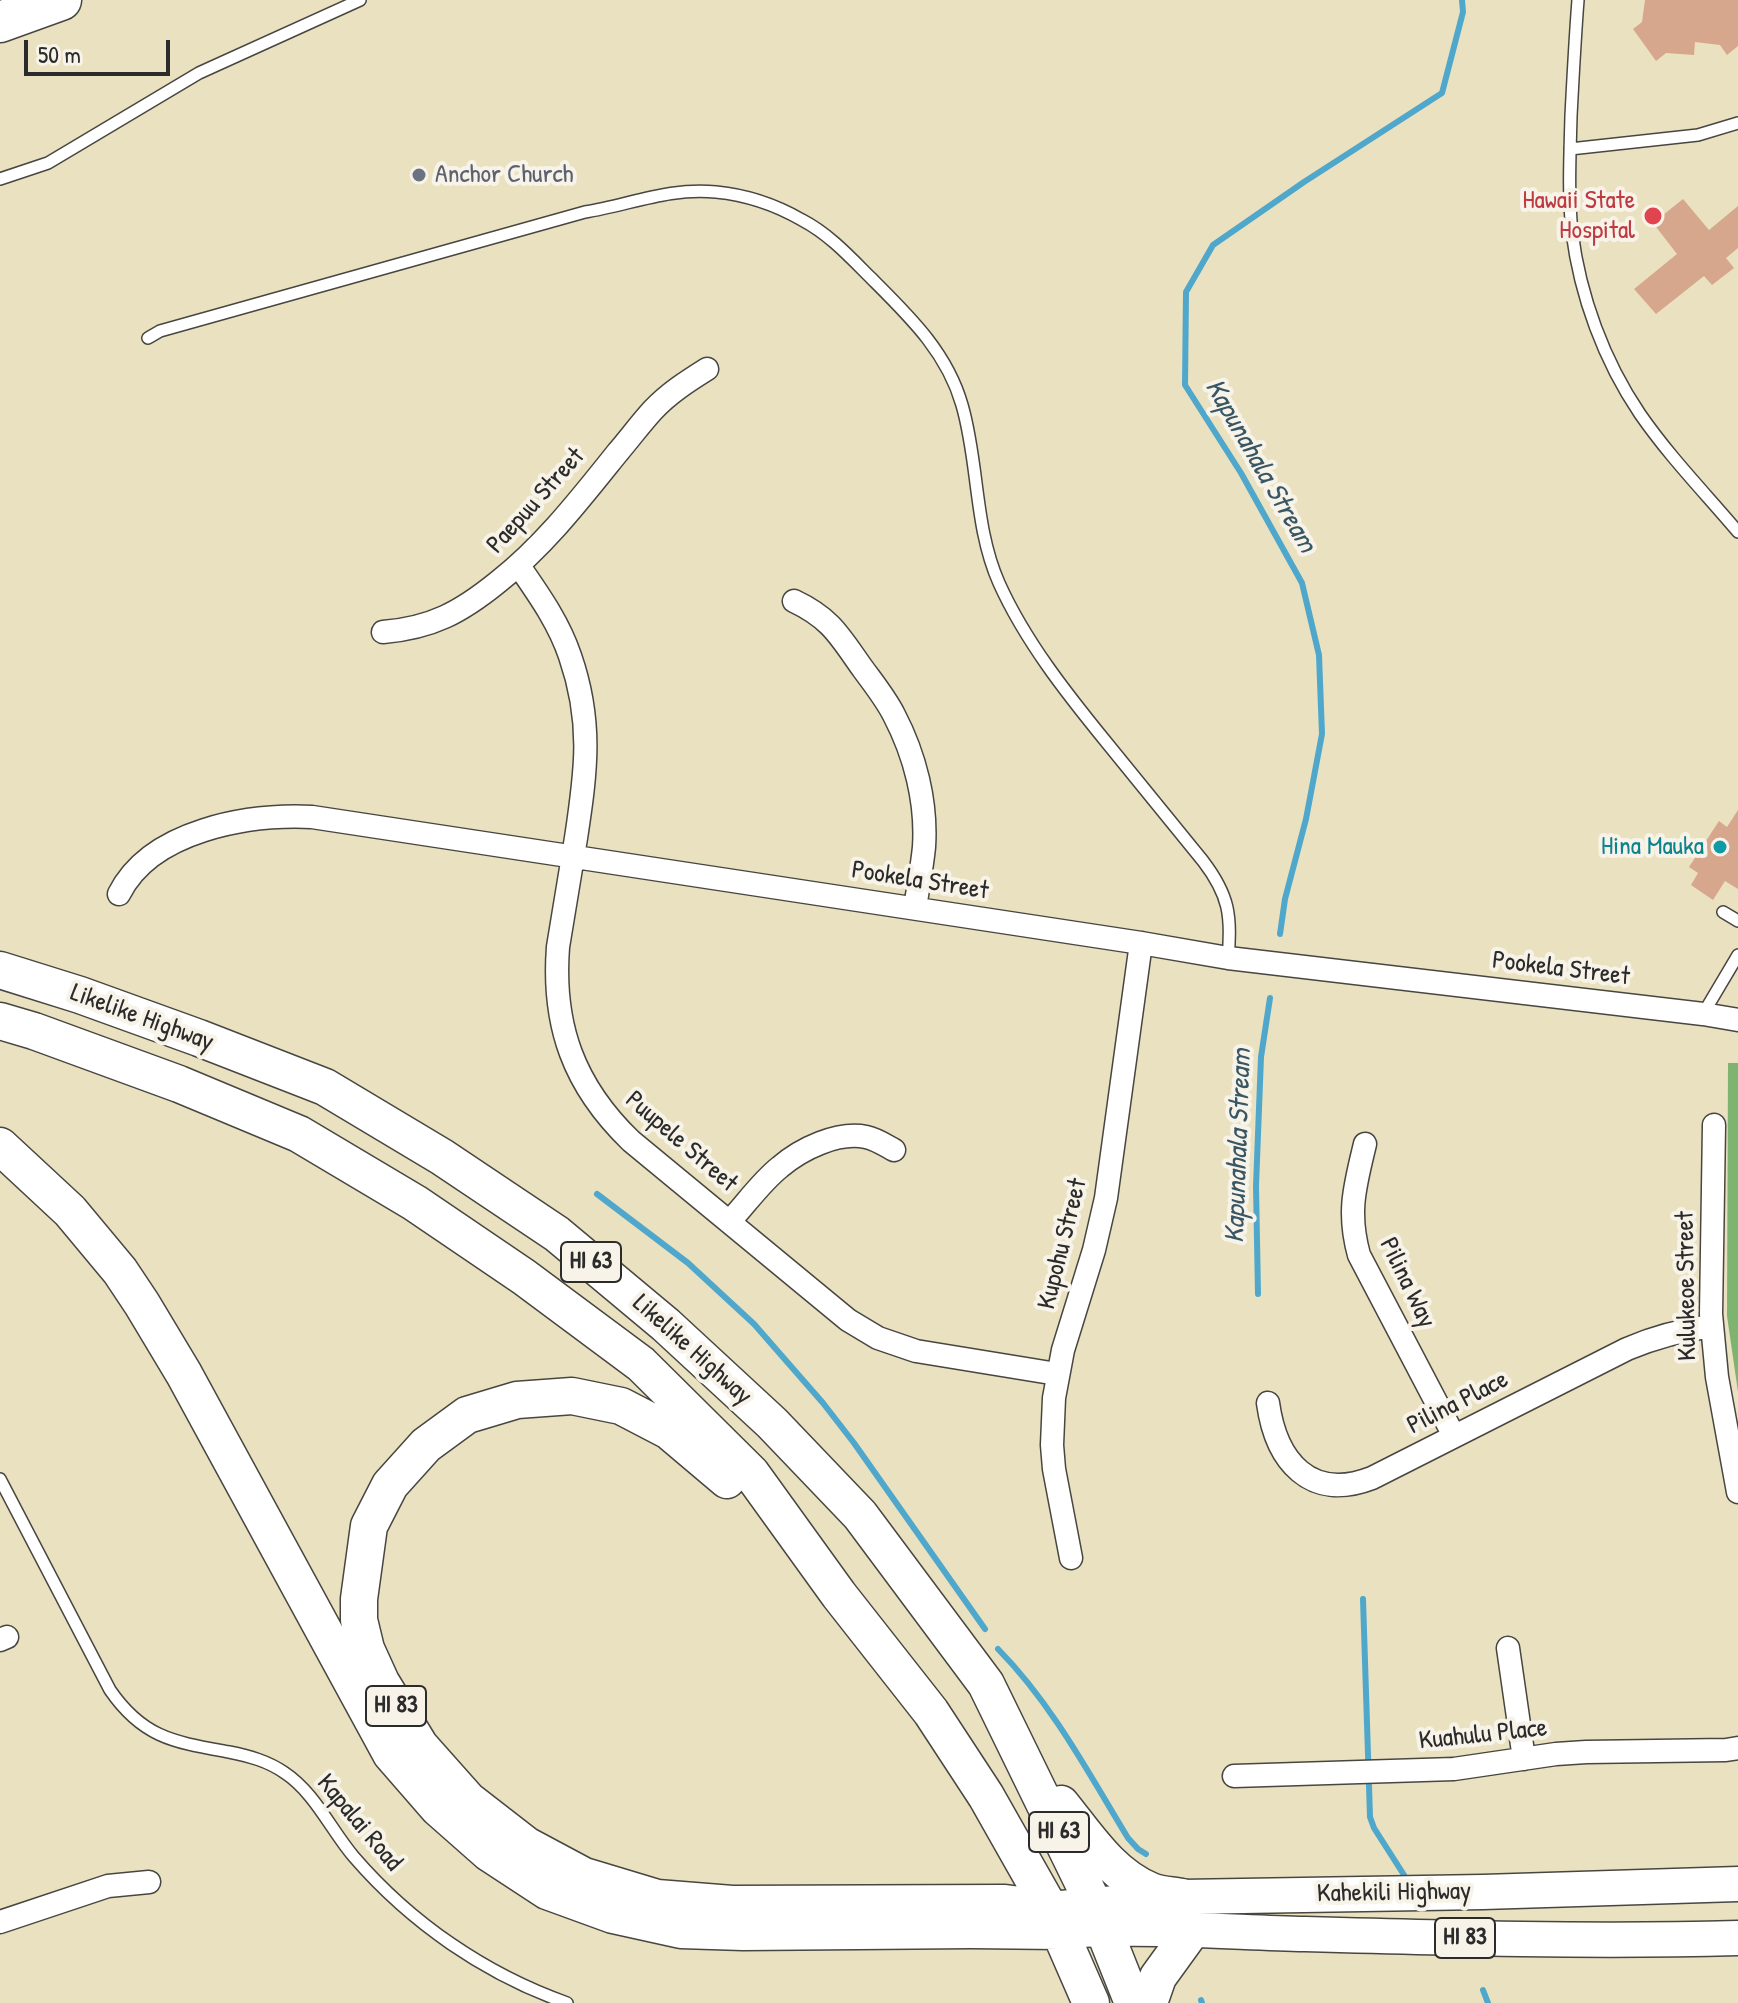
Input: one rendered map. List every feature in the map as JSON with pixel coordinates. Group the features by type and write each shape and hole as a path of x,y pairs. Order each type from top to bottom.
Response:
{"highway":[{"path":"0,22 61,0"},
{"name":"Likelike Highway","path":"0,970 80,995 325,1087 442,1157 557,1234 666,1325 772,1423 860,1515 986,1684 1099,1917 1133,2003"},
{"name":"Likelike Highway","path":"0,1021 179,1084 299,1134 415,1203 524,1277 641,1364 751,1473 938,1722 986,1796 1054,1920 1091,2003"},
{"path":"0,1146 70,1211 120,1271 184,1374 391,1754 438,1808 489,1853 547,1891 613,1915 681,1930 971,1930 1054,1920"},
{"name":"HI 83","path":"803,1546 669,1431 621,1406 572,1396 517,1400 467,1415 426,1445 390,1485 369,1526 359,1620 366,1649 381,1682 420,1746 468,1800 526,1845 584,1876 657,1898 732,1904 1005,1903 1054,1920"},
{"path":"1024,1759 1106,1860 1124,1876 1187,1914 1149,2003"}],"main road":[{"name":"Kahekili Highway","path":"1054,1920 1187,1914 1483,1892 1738,1884"},
{"name":"Kahekili Highway","path":"1187,1914 1480,1938 1738,1938"}],"street":[{"name":"Paepuu Street","path":"383,632 418,627 448,616 474,601 519,566 550,535 655,408 688,380 707,369"},
{"name":"Puupele Street","path":"519,566 559,629 570,655 583,708 585,779 556,973 557,999 569,1050 590,1093 631,1141 848,1320 878,1338 916,1351 1057,1374"},
{"path":"794,601 835,628 881,693 905,737 918,782 924,825 915,908"},
{"name":"Pookela Street","path":"119,894 140,865 171,845 214,827 261,817 312,817 1228,958 1738,1020"},
{"name":"Kupohu Street","path":"1071,1558 1052,1445 1057,1374 1106,1198 1141,943"},
{"name":"Kulukeoe Street","path":"1714,1125 1712,1326 1717,1377 1738,1492"},
{"path":"729,1222 777,1168 814,1146 856,1136 876,1140 894,1150"},
{"name":"Pilina Way","path":"1365,1144 1352,1209 1359,1255 1454,1436"},
{"name":"Pilina Place","path":"1268,1403 1273,1430 1290,1463 1309,1478 1333,1485 1360,1483 1627,1349 1655,1337 1712,1326"},
{"path":"1508,1648 1524,1759"},
{"name":"Kuahulu Place","path":"1234,1776 1454,1769 1586,1752 1738,1748"},
{"path":"0,1922 108,1886 149,1882"}],"lane":[{"path":"0,179 48,163 199,73 360,0"},
{"path":"1578,0 1570,199 1572,233 1587,301 1610,361 1631,400 1656,436 1738,532"},
{"path":"1570,149 1698,135 1738,123"},
{"path":"148,338 160,331 663,193 689,191 739,195 764,202 805,221 842,249 920,327 945,363 962,403 986,546 1000,585 1043,658 1077,705 1217,882 1231,927 1228,958"},
{"path":"1723,912 1738,921"},
{"path":"1703,1014 1738,955"},
{"name":"Kapalai Road","path":"0,1479 102,1677 129,1714 167,1739 260,1760 287,1774 306,1792 366,1870 421,1921 484,1964 567,2003"}],"green space":[{"path":"1728,1063 1738,1063 1738,1392 1727,1316"}],"building":[{"path":"1645,0 1738,0 1738,46 1727,55 1720,45 1695,42 1694,55 1666,53 1656,61 1633,29 1642,22"},
{"path":"1683,199 1709,230 1738,206 1738,248 1726,258 1734,268 1712,285 1704,276 1656,314 1634,289 1677,254 1653,223"},
{"name":"Hina Mauka","path":"1738,810 1738,889 1725,881 1713,900 1691,885 1698,873 1689,867 1719,821 1727,827"}],"waterway":[{"name":"Kapunahala Stream","path":"1280,934 1322,734 1319,655 1302,583 1241,473 1185,385 1186,292 1213,245 1442,93 1463,12 1462,0"},
{"name":"Kapunahala Stream","path":"1258,1294 1256,1186 1261,1057 1270,998"},
{"path":"597,1194 688,1263 754,1324 854,1443 985,1629"},
{"name":"Kapunahala Stream","path":"1363,1599 1370,1817 1404,1875"},
{"path":"998,1649 1052,1716 1128,1838 1146,1854"},
{"name":"Kapunahala Stream","path":"1483,1990 1488,2003"}],"place":[{"name":"Anchor Church","path":"419,175"},
{"name":"Hawaii State Hospital","path":"1653,216"},
{"name":"Hina Mauka","path":"1720,847"}]}
